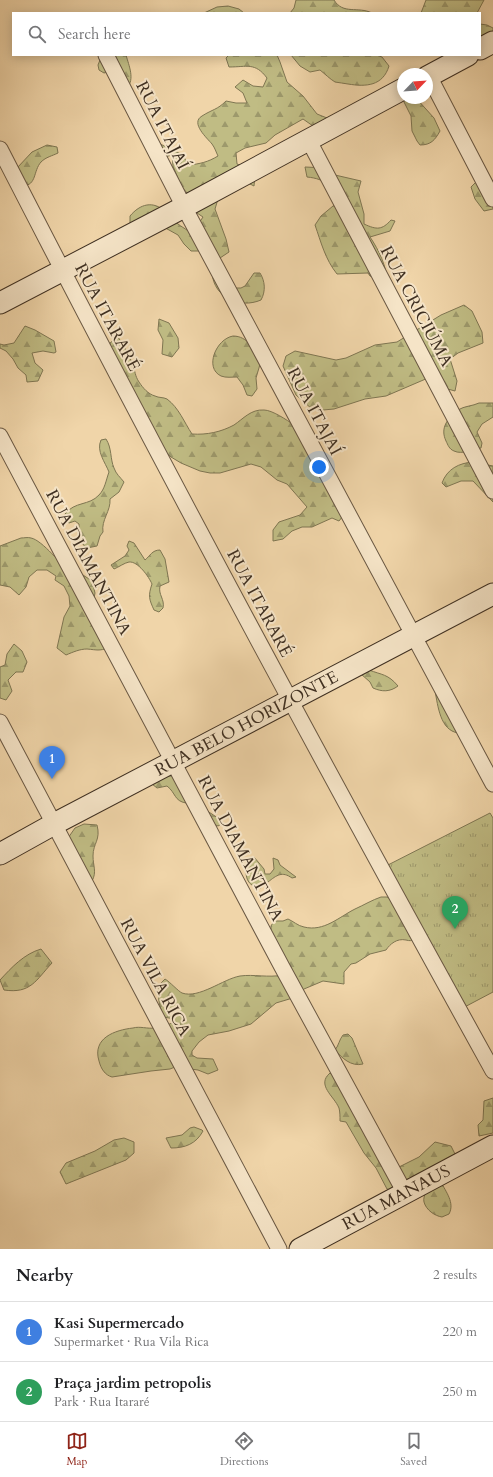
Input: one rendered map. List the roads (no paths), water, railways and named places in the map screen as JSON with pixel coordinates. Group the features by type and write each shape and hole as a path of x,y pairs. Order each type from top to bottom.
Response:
{"street":[{"path":"481,48 493,42"},
{"name":"RUA ITAJAÍ","path":"107,56 184,207 493,784"},
{"path":"433,73 466,56"},
{"path":"433,85 493,199"},
{"path":"0,303 184,207 397,92"},
{"name":"RUA CRICIÚMA","path":"308,139 493,491"},
{"name":"RUA ITARARÉ","path":"0,149 290,701 493,1071"},
{"name":"RUA DIAMANTINA","path":"0,436 286,974 405,1193"},
{"name":"RUA BELO HORIZONTE","path":"0,854 173,761 493,594"},
{"name":"RUA VILA RICA","path":"0,722 279,1249"},
{"name":"RUA MANAUS","path":"300,1249 493,1146"}],"place":[{"name":"Kasi Supermercado","path":"52,779"},
{"name":"Praça jardim petropolis","path":"455,929"}]}
